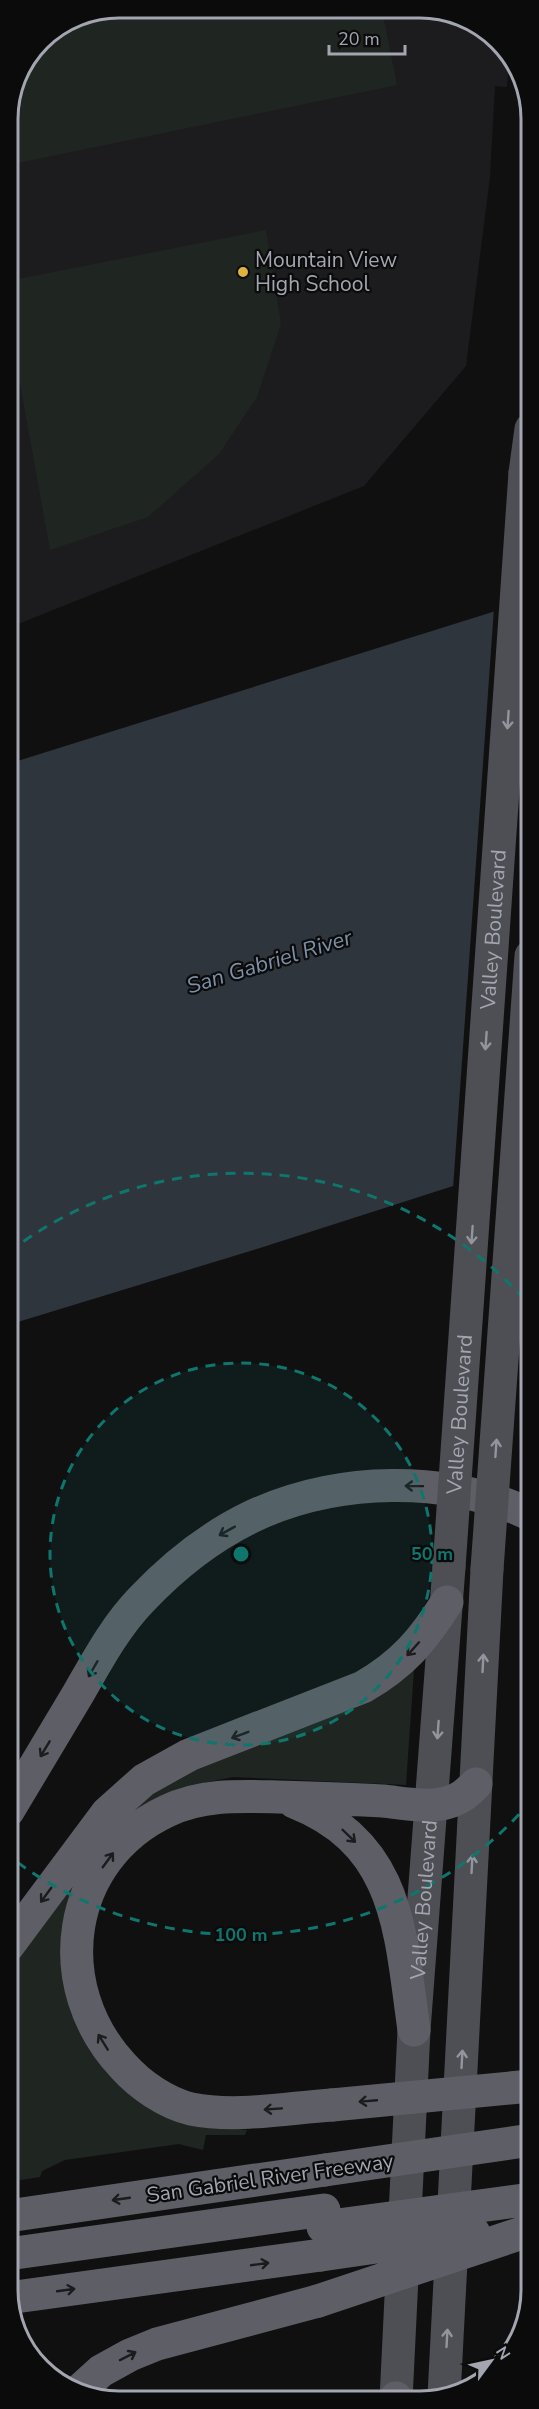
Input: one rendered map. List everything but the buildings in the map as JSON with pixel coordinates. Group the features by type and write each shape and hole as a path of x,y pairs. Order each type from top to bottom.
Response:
{"highway":[{"path":"18,1794 112,1636 140,1601 171,1570 210,1540 254,1516 299,1499 384,1485 425,1486 467,1492 521,1511"},
{"path":"18,1933 107,1813 144,1780 189,1755 363,1687 412,1652 447,1602"},
{"path":"476,1784 456,1800 432,1805 309,1796 224,1796 198,1800 167,1810 136,1830 109,1856 90,1887 78,1923 75,1954 79,1988 92,2023 109,2051 129,2073 154,2092 190,2108 233,2112 521,2087"},
{"path":"281,1797 313,1810 336,1823 372,1862 385,1884 395,1911 414,2030"},
{"name":"San Gabriel River Freeway","path":"18,2215 521,2141"},
{"path":"18,2296 323,2231 521,2183"},
{"path":"18,2271 323,2231 521,2201"},
{"path":"18,2253 323,2231 521,2225"},
{"path":"86,2385 101,2371 158,2343 318,2301 521,2233"}],"main road":[{"name":"Valley Boulevard","path":"396,2391 414,2030 447,1602 521,531"},
{"name":"Valley Boulevard","path":"444,2388 487,1569 521,1095"}],"shaded area":[{"name":"Mountain View High School","path":"119,18 420,18 440,20 471,31 492,47 500,57 508,70 507,87 495,86 490,177 466,366 364,486 18,624 18,112 21,93 28,74 52,43 68,31 86,23"},
{"path":"119,18 384,18 397,85 18,163 18,112 21,93 28,74 52,43 68,31 99,20"},
{"path":"266,230 281,324 257,397 219,454 148,517 50,550 18,372 18,279"},
{"path":"414,1670 406,1785 233,1777 199,1784 126,1826 70,2003 83,2038 102,2063 202,2127 247,2130 245,2135 206,2135 203,2150 179,2144 65,2160 42,2171 40,2177 18,2180 18,1955 86,1859 151,1792 190,1771 395,1685"}],"water":[{"name":"San Gabriel River","path":"521,603 521,1164 260,1248 18,1322 18,761"}],"pier":[{"path":"521,600 521,1167 453,1189 494,608"}],"place":[{"name":"Mountain View High School","path":"243,272"}]}
